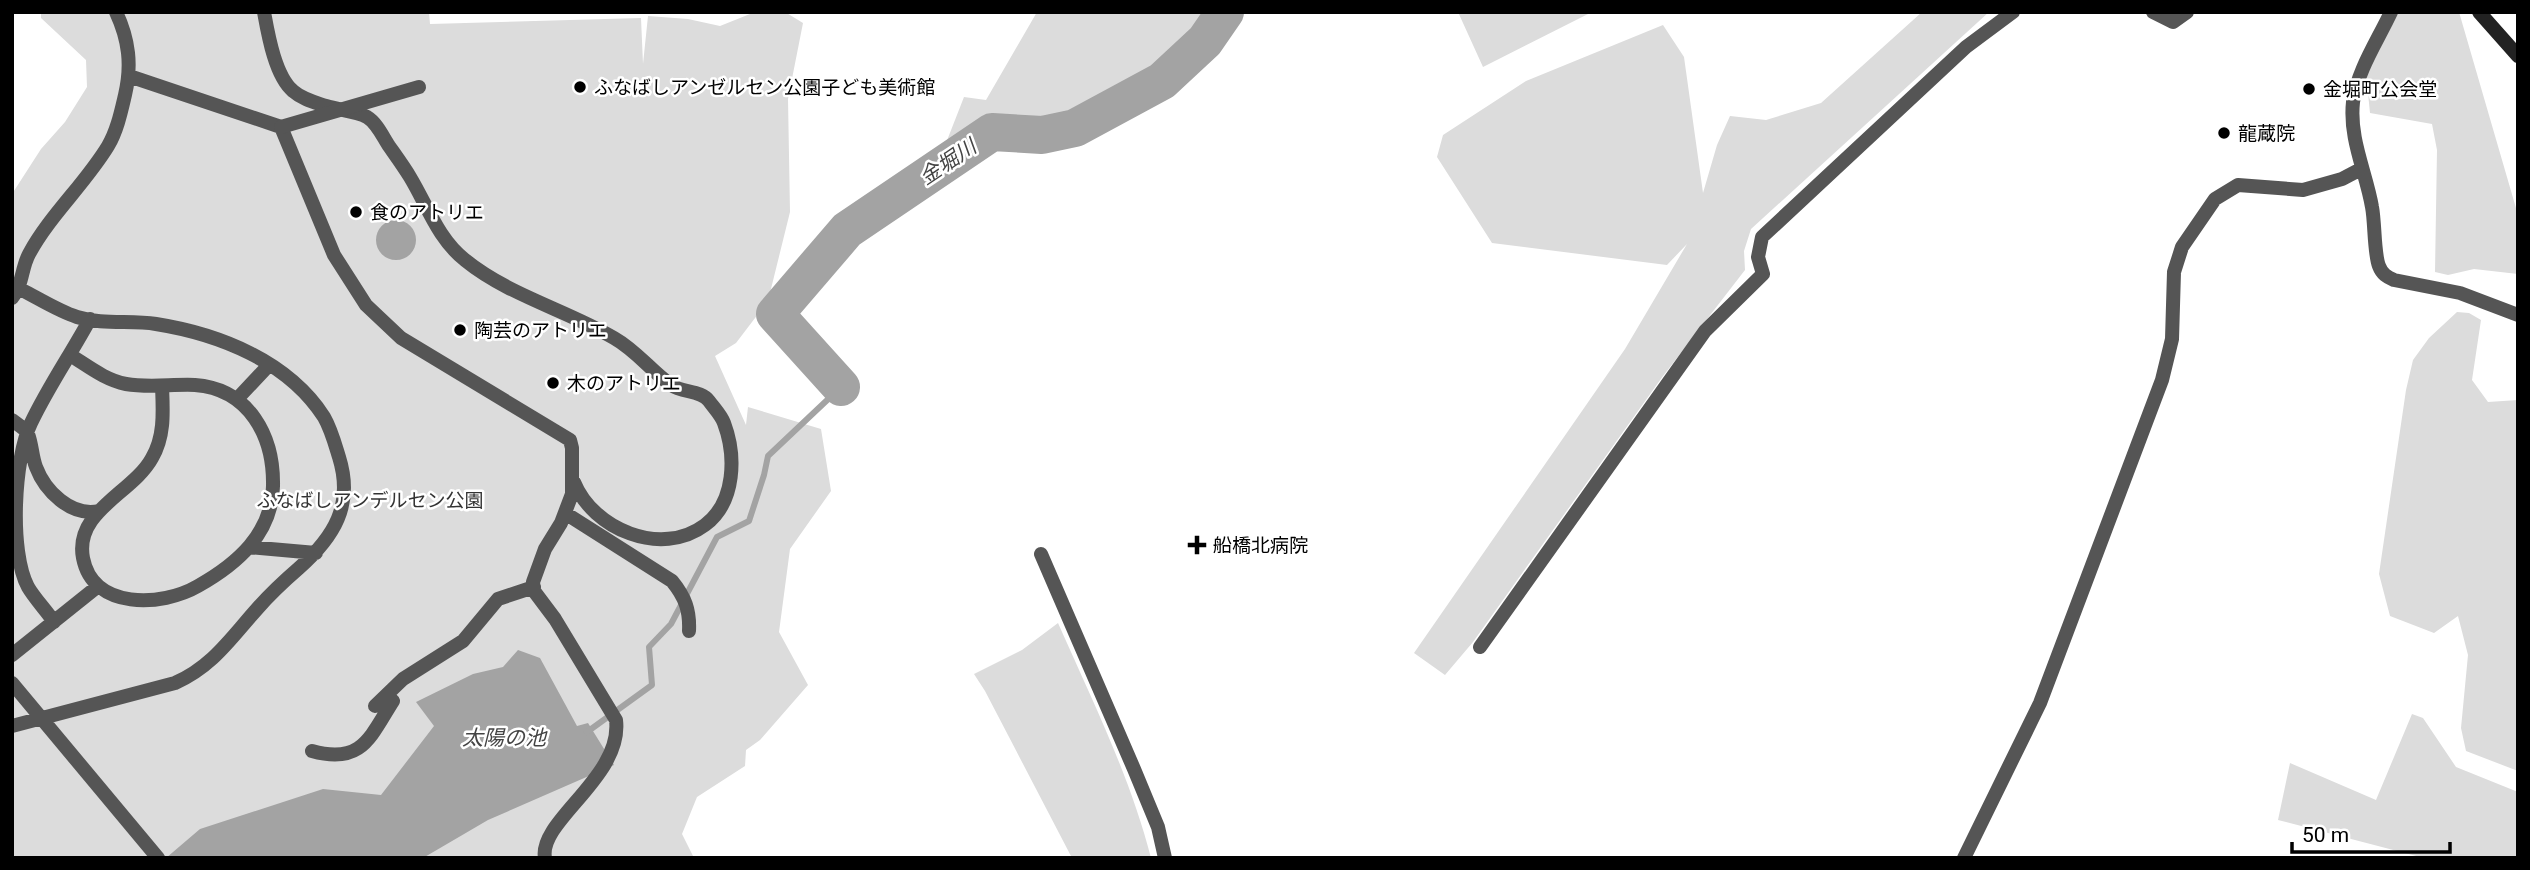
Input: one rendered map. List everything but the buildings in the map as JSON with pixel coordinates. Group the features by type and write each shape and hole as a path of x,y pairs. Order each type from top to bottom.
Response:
{"street":[{"path":"12,726 175,683 196,674 215,657 271,594 316,553 332,533 341,513 343,469 324,417 299,389 269,365 244,349 184,330 155,324 76,317 16,294 29,255 109,145 119,118 129,76 127,43 116,12"},
{"path":"264,12 278,67 291,89 310,101 366,117 376,127 410,177 446,241 462,258 484,275 621,342 673,386 706,396 723,420 732,459 726,495 708,524 685,536 658,539 630,534 610,526 581,499 572,478"},
{"path":"1480,647 1705,331 1763,274 1758,257 1762,237 1966,47 2013,12"},
{"path":"2153,12 2174,22 2188,12"},
{"path":"2391,12 2361,74 2354,99 2352,123 2372,206 2378,264 2386,276 2394,280 2460,293 2518,315"},
{"path":"2479,12 2518,56"},
{"path":"129,76 281,127 419,87"},
{"path":"281,127 334,255 366,305 401,338 570,440 572,494 545,549 533,582 538,598 555,619 615,720 616,727 612,752 606,764 559,822 544,848 545,858"},
{"path":"1964,858 2040,703 2162,380 2172,338 2174,272 2182,247 2216,199 2238,185 2303,190 2342,179 2361,169"},
{"path":"54,622 28,587 20,567 15,539 17,495 23,451 30,425 90,320"},
{"path":"70,355 108,379 133,385 194,385 215,388 237,399 259,425 273,457 273,497 267,519 258,537 239,558 189,591 163,600 124,598 97,587 83,556 83,536 99,511 147,467 153,457 160,442 162,386"},
{"path":"237,399 269,365"},
{"path":"12,420 28,432 36,468 54,495 66,505 80,510 91,513 99,511"},
{"path":"565,513 672,581 688,606 689,631"},
{"path":"249,547 316,553"},
{"path":"1041,554 1134,769 1157,828 1165,858"},
{"path":"12,655 97,587"},
{"path":"375,706 403,679 463,642 498,599 534,587"},
{"path":"12,683 158,858"},
{"path":"312,751 340,756 359,748 393,701"}],"green space":[{"name":"ふなばしアンデルセン公園","path":"41,12 429,12 430,24 641,18 643,64 648,16 688,19 720,26 755,12 785,12 803,23 788,99 790,212 768,301 736,343 715,356 746,425 748,407 821,429 831,491 790,549 779,632 808,685 760,740 746,750 745,766 697,797 682,834 694,858 12,858 12,194 87,87 86,60 41,18"},
{"path":"1037,12 1215,12 1199,38 1156,74 1072,122 983,127 952,150 946,143 964,97 986,100"},
{"path":"1458,12 1592,12 1483,67"},
{"path":"1922,12 1989,12 1751,229 1744,251 1745,270 1663,376 1473,642 1445,675 1414,653 1625,349 1687,244 1667,265 1492,243 1437,157 1443,135 1526,81 1663,25 1684,57 1703,193 1717,145 1730,116 1766,120 1821,103"},
{"path":"2397,12 2459,12 2518,215 2518,274 2474,269 2448,275 2435,272 2437,150 2432,124 2370,113 2366,73"},
{"path":"2457,312 2469,313 2481,320 2472,380 2488,402 2518,400 2518,771 2466,751 2461,728 2468,655 2458,616 2434,633 2390,616 2379,574 2406,390 2413,360 2429,338"},
{"path":"1058,623 1121,768 1151,858 1072,858 974,674 1022,650"},
{"path":"2412,714 2423,718 2456,767 2518,792 2518,858 2424,858 2278,820 2290,763 2376,800"}],"water":[{"path":"396,220 404,221 410,226 415,232 415,248 410,254 404,259 396,260 388,259 382,254 377,248 376,240 377,232 382,226 388,221"},
{"name":"太陽の池","path":"518,650 540,658 577,726 588,723 614,765 488,820 423,858 166,858 200,829 323,789 381,795 434,726 416,702 473,674 503,667"}],"waterway":[{"name":"金堀川","path":"841,387 775,314 847,230 992,132 1042,135 1075,128 1162,81 1205,41 1225,12"},
{"path":"587,732 652,685 649,647 671,624 717,537 749,521 768,456 841,387"}],"place":[{"name":"ふなばしアンゼルセン公園子ども美術館","path":"580,87"},
{"name":"金堀町公会堂","path":"2309,89"},
{"name":"龍蔵院","path":"2224,133"},
{"name":"食のアトリエ","path":"356,212"},
{"name":"陶芸のアトリエ","path":"460,330"},
{"name":"木のアトリエ","path":"553,383"},
{"name":"船橋北病院","path":"1197,545"}]}
